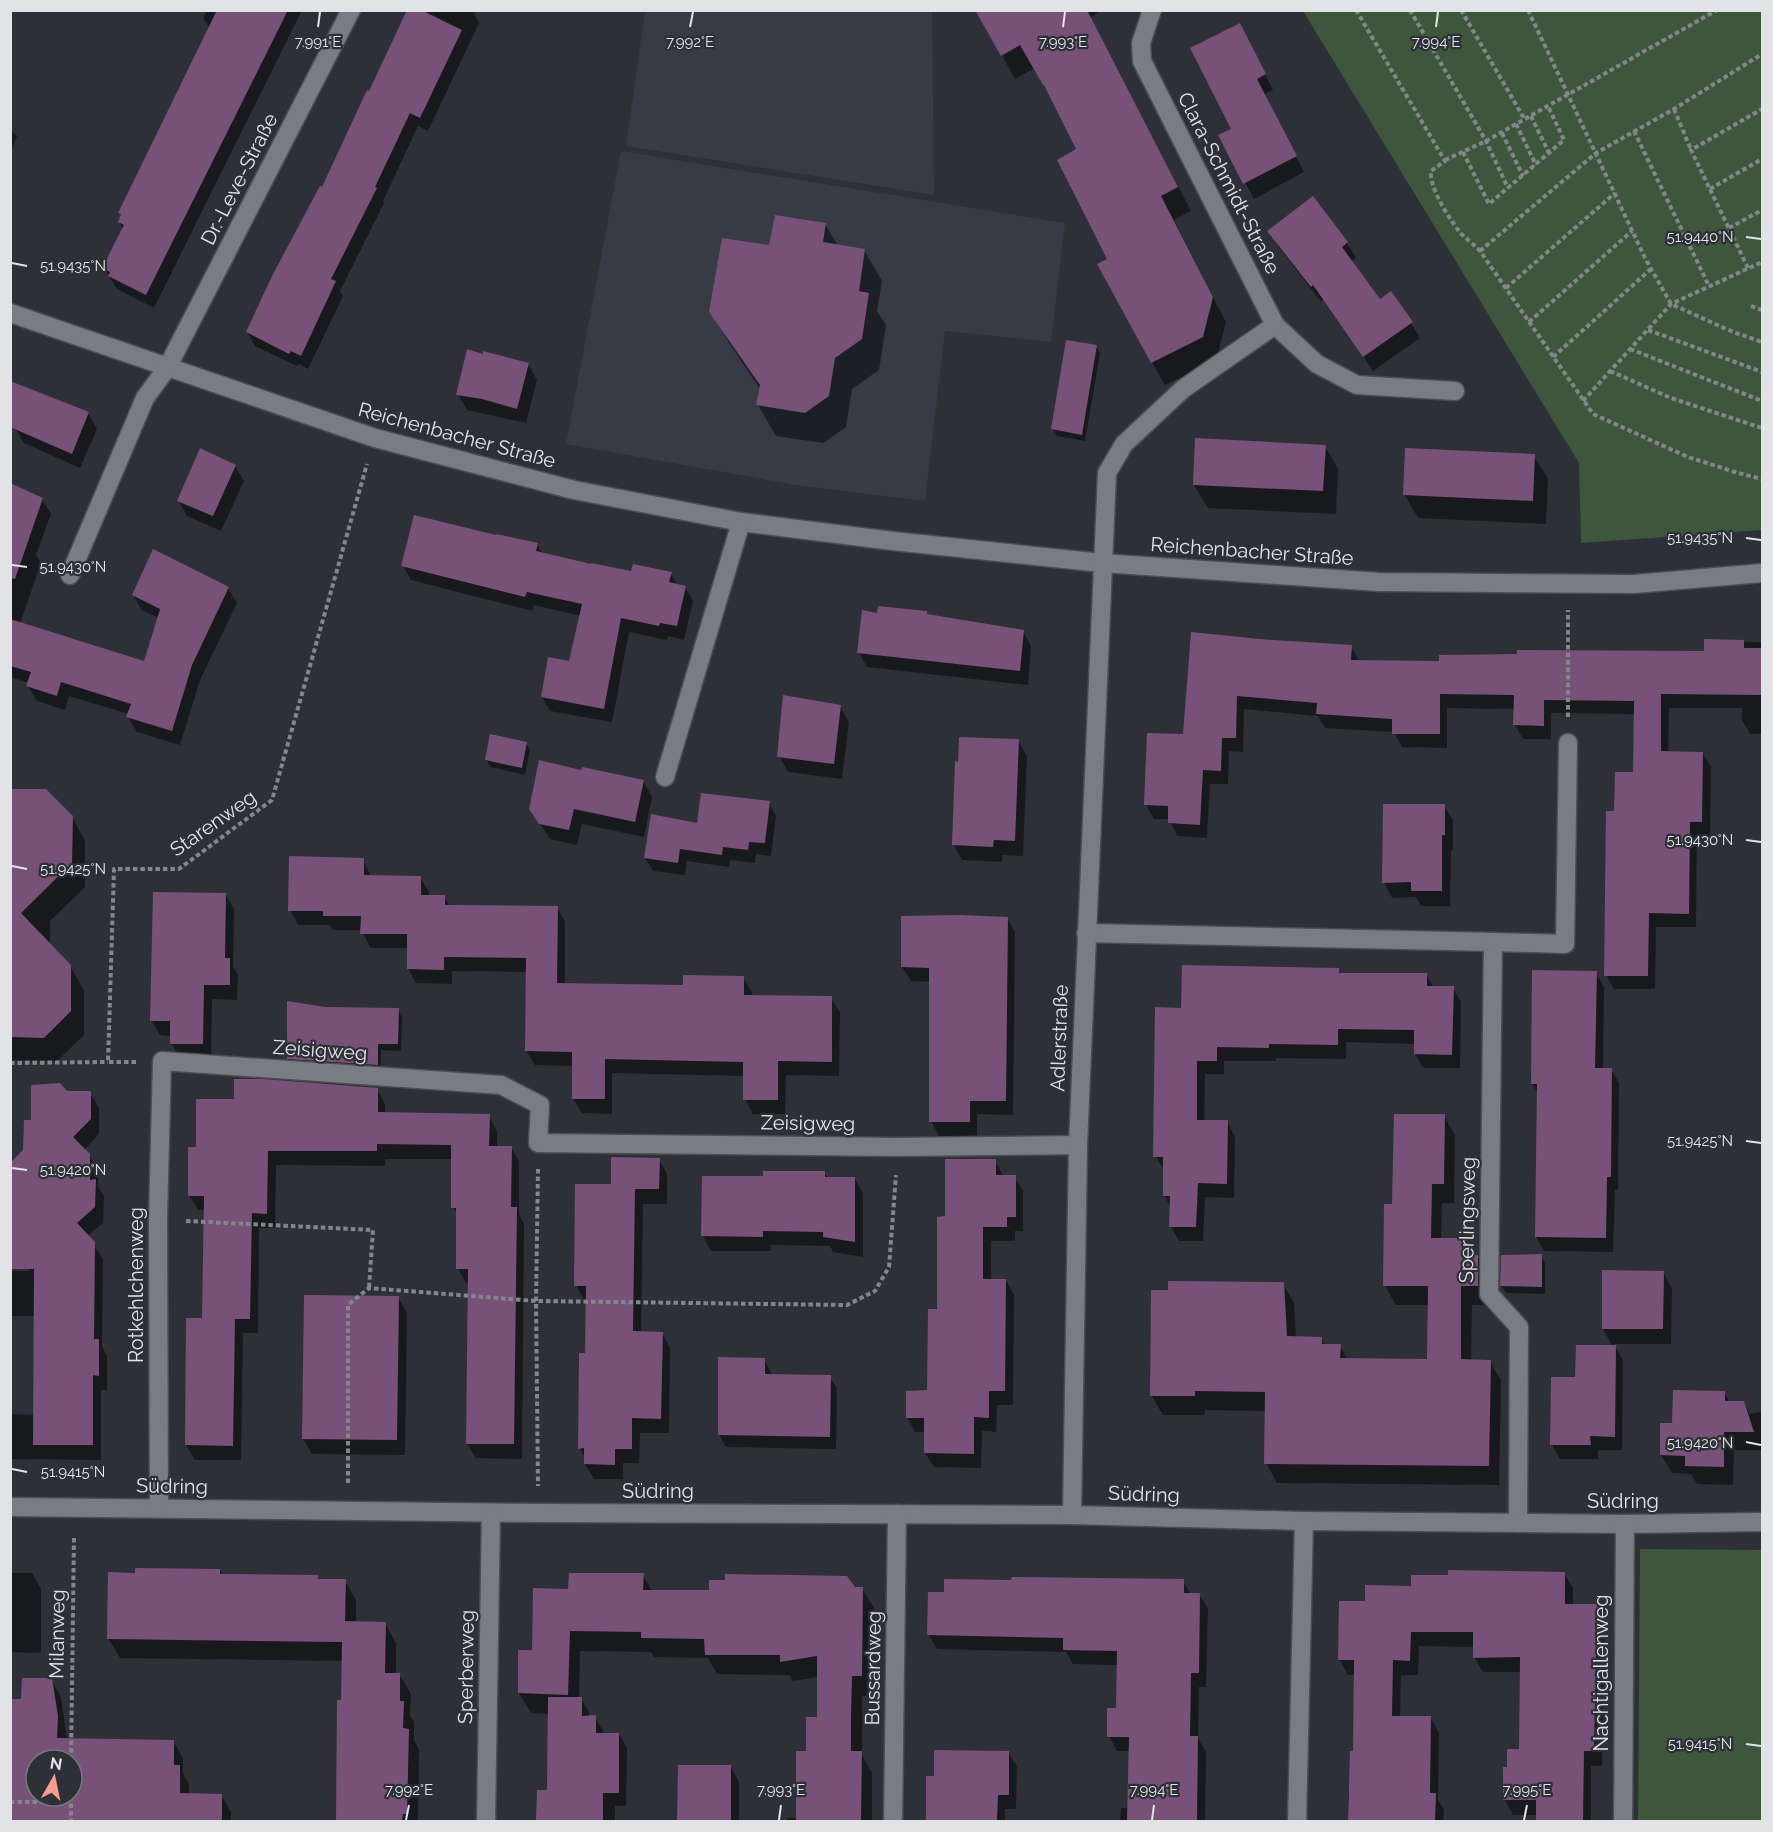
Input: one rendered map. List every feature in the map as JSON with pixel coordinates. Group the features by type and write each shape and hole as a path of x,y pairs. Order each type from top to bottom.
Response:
{"street":[{"name":"Dr.-Leve-Straße","path":"167,368 351,10"},
{"name":"Clara-Schmidt-Straße","path":"1152,10 1140,43 1142,61 1275,325 1317,364 1357,386 1455,391"},
{"name":"Reichenbacher Straße","path":"10,313 375,438 574,490 741,522 1102,563 1379,582 1634,584 1762,573"},
{"path":"1102,563 1107,473 1124,444 1183,389 1275,325"},
{"path":"70,575 145,398 167,368"},
{"path":"665,777 741,522"},
{"name":"Adlerstraße","path":"1072,1515 1078,1145 1102,563"},
{"path":"1086,933 1565,944 1568,743"},
{"name":"Sperlingsweg","path":"1492,942 1489,1294 1519,1328 1518,1523"},
{"name":"Zeisigweg","path":"162,1061 501,1085 540,1105 538,1143 897,1147 1078,1145"},
{"name":"Rotkehlchenweg","path":"159,1508 158,1219 162,1061"},
{"name":"Südring","path":"10,1507 348,1512 1072,1515 1304,1521 1625,1524 1762,1522"},
{"name":"Sperberweg","path":"486,1821 491,1512"},
{"name":"Bussardweg","path":"893,1821 897,1514"},
{"path":"1297,1821 1304,1521"},
{"name":"Nachtigallenweg","path":"1623,1821 1625,1524"}],"path":[{"path":"1356,10 1445,160"},
{"path":"1410,10 1486,141 1508,188"},
{"path":"1461,10 1525,120"},
{"path":"1528,10 1632,231 1671,304 1733,332 1762,342"},
{"path":"1717,10 1502,133 1445,160 1431,171 1430,178 1435,191 1460,233 1480,251 1593,414 1688,456 1762,479"},
{"path":"1480,251 1596,153 1674,109 1762,54"},
{"path":"1463,152 1489,204 1564,140 1548,106"},
{"path":"1674,109 1691,150 1748,268"},
{"path":"1691,150 1762,109"},
{"path":"1531,116 1549,153"},
{"path":"1516,124 1536,165"},
{"path":"1634,131 1709,286"},
{"path":"1502,133 1523,176"},
{"path":"1710,189 1762,159"},
{"path":"1506,288 1615,193"},
{"path":"1729,228 1762,210"},
{"path":"1529,322 1632,231"},
{"path":"1583,401 1671,304 1762,262"},
{"path":"1553,357 1651,269"},
{"path":"1751,306 1762,310"},
{"path":"1647,330 1762,372"},
{"path":"1630,349 1762,401"},
{"path":"1610,371 1671,398 1762,428"},
{"name":"Starenweg","path":"108,1062 114,869 179,869 272,800 375,438"},
{"path":"1568,743 1569,582"},
{"path":"10,1063 162,1061"},
{"path":"538,1143 536,1301 538,1513"},
{"path":"348,1512 348,1305 369,1288 536,1301 847,1305 875,1291 889,1267 897,1147"},
{"path":"158,1219 373,1230 369,1288"},
{"name":"Milanweg","path":"71,1748 74,1508"}],"shaded area":[{"path":"645,11 932,11 934,195 626,146"},
{"path":"621,151 1065,223 1051,342 945,331 925,501 796,485 566,444"}],"green space":[{"path":"1303,11 1762,11 1762,530 1581,543 1579,463"},
{"path":"1640,1549 1762,1550 1762,1821 1638,1821"}],"building":[{"path":"217,10 288,10 146,295 108,276 110,272 102,268 124,225 118,222 121,214 118,213"},
{"path":"407,10 421,10 462,30 420,118 410,113 375,187 377,188 331,279 336,281 301,356 291,351 289,354 246,332 272,276 320,186 322,187"},
{"path":"975,10 1087,10 1178,187 1161,196 1213,297 1203,337 1151,363 1097,264 1107,259 1057,160 1076,149 1044,85 1020,45 1001,56"},
{"path":"1240,23 1266,74 1257,79 1297,156 1243,184 1218,135 1231,129 1190,48"},
{"path":"1313,196 1348,242 1342,247 1380,299 1391,291 1413,322 1363,357 1313,285 1311,287 1267,231"},
{"path":"775,215 826,223 823,242 865,249 859,291 869,293 862,339 835,358 829,396 805,413 756,405 760,385 709,312 722,238 769,245"},
{"path":"1066,340 1097,345 1082,435 1051,429"},
{"path":"467,349 529,363 517,409 482,399 456,395"},
{"path":"10,381 89,412 72,454 10,427"},
{"path":"1195,438 1326,445 1323,491 1193,485"},
{"path":"200,448 236,465 213,516 177,501"},
{"path":"1405,448 1535,454 1533,501 1403,495"},
{"path":"10,483 43,498 15,579 10,578"},
{"path":"414,515 538,543 536,551 591,564 631,571 633,564 672,572 669,582 686,586 677,626 660,623 659,626 621,618 604,709 541,697 548,657 569,661 582,604 527,592 525,597 401,566"},
{"path":"153,549 229,587 192,665 172,731 126,717 131,704 61,682 57,696 26,686 31,672 10,666 10,619 144,661 160,609 132,595"},
{"path":"878,606 927,611 927,614 1024,630 1020,671 857,653 862,610 877,613"},
{"path":"1191,632 1352,645 1351,660 1439,661 1439,655 1517,654 1517,650 1704,651 1704,639 1744,640 1744,648 1762,648 1762,695 1661,694 1661,751 1703,752 1702,822 1690,822 1689,914 1649,913 1648,976 1604,976 1606,811 1614,811 1615,772 1633,772 1634,701 1544,700 1544,726 1513,725 1514,695 1440,694 1440,734 1392,734 1392,719 1316,714 1317,703 1237,696 1236,738 1222,738 1221,771 1203,770 1200,825 1168,823 1168,806 1144,805 1147,733 1183,734"},
{"path":"783,695 841,705 834,764 777,757"},
{"path":"490,734 527,742 522,768 485,760"},
{"path":"959,737 1019,739 1015,841 994,840 993,847 952,845 955,761 958,762"},
{"path":"539,760 581,770 582,767 644,780 635,822 574,809 569,830 539,824 529,809"},
{"path":"10,789 46,789 73,816 72,863 21,913 71,965 71,1011 44,1038 10,1037"},
{"path":"701,793 770,801 765,843 749,842 748,850 723,847 722,855 680,849 678,863 644,858 651,814 697,823"},
{"path":"1383,804 1445,804 1445,835 1442,835 1442,891 1411,891 1411,882 1382,883"},
{"path":"289,856 364,858 364,875 421,876 421,895 445,895 445,905 558,906 557,983 683,985 683,975 744,976 744,995 832,996 832,1062 778,1061 778,1100 743,1100 743,1062 605,1059 605,1099 572,1099 572,1052 525,1051 526,958 444,957 444,970 407,969 407,934 360,934 361,916 323,916 323,911 288,911"},
{"path":"153,892 226,893 225,958 230,958 230,985 204,985 203,1044 170,1044 170,1021 150,1021"},
{"path":"901,916 1008,917 1006,1101 970,1101 970,1122 929,1122 929,968 901,967"},
{"path":"1182,965 1339,968 1339,973 1427,973 1427,986 1454,986 1452,1055 1414,1054 1414,1030 1338,1029 1338,1045 1269,1044 1269,1048 1217,1047 1217,1061 1197,1061 1197,1120 1228,1120 1227,1184 1198,1183 1196,1227 1169,1227 1170,1196 1163,1196 1163,1157 1153,1157 1155,1007 1181,1008"},
{"path":"1532,970 1597,971 1595,1068 1612,1068 1611,1177 1607,1177 1606,1238 1535,1237 1537,1084 1531,1084"},
{"path":"287,1001 325,1007 399,1008 398,1044 378,1044 378,1065 287,1059"},
{"path":"234,1079 263,1079 378,1088 378,1112 490,1114 489,1146 512,1146 511,1207 517,1207 514,1444 466,1444 468,1269 456,1269 456,1208 451,1208 451,1145 377,1144 377,1151 268,1151 267,1214 252,1213 250,1319 235,1319 233,1446 185,1445 186,1318 202,1318 204,1196 188,1196 188,1147 196,1147 196,1099 234,1099"},
{"path":"60,1083 67,1091 91,1091 91,1119 73,1137 90,1154 90,1180 96,1179 95,1207 77,1223 95,1242 94,1339 99,1339 99,1376 93,1375 93,1445 33,1445 34,1269 10,1269 10,1163 23,1150 24,1120 31,1120 31,1085"},
{"path":"1394,1114 1445,1114 1444,1184 1432,1184 1431,1238 1462,1238 1462,1255 1478,1255 1478,1286 1461,1286 1461,1359 1491,1360 1489,1466 1264,1464 1265,1392 1195,1391 1195,1396 1150,1396 1151,1290 1168,1290 1168,1281 1284,1282 1287,1336 1322,1337 1322,1344 1341,1344 1340,1358 1427,1359 1428,1286 1383,1286 1384,1204 1392,1204"},
{"path":"611,1157 660,1158 659,1189 635,1189 633,1331 663,1332 661,1419 632,1418 632,1449 615,1449 615,1465 584,1464 584,1448 578,1449 579,1353 585,1353 586,1286 574,1286 575,1184 611,1184"},
{"path":"945,1159 996,1159 996,1175 1016,1175 1016,1217 1007,1217 1007,1227 983,1227 983,1279 1006,1279 1005,1391 989,1391 989,1418 974,1417 974,1454 924,1453 924,1418 906,1418 906,1391 927,1390 928,1309 937,1309 937,1217 945,1216"},
{"path":"763,1171 825,1171 825,1177 855,1177 855,1242 823,1237 823,1232 763,1231 763,1237 701,1236 702,1176 763,1176"},
{"path":"1542,1254 1542,1287 1500,1286 1501,1255"},
{"path":"1602,1270 1664,1271 1663,1329 1602,1329"},
{"path":"304,1295 399,1296 397,1440 302,1439"},
{"path":"1576,1345 1616,1345 1615,1437 1590,1436 1591,1445 1550,1445 1551,1377 1575,1377"},
{"path":"718,1357 765,1358 765,1374 831,1375 830,1437 718,1435"},
{"path":"1673,1390 1725,1391 1725,1401 1744,1401 1754,1432 1724,1432 1724,1467 1685,1466 1685,1456 1660,1455 1660,1423 1672,1423"},
{"path":"135,1568 220,1569 220,1574 318,1575 318,1579 346,1579 345,1621 386,1622 385,1673 400,1673 400,1701 404,1701 403,1728 409,1729 407,1814 403,1814 402,1821 336,1821 337,1700 341,1700 342,1642 107,1639 108,1572 135,1573"},
{"path":"1448,1570 1565,1572 1565,1604 1597,1604 1594,1751 1584,1751 1583,1821 1536,1821 1536,1800 1503,1800 1503,1767 1507,1767 1507,1749 1519,1749 1520,1657 1473,1658 1473,1632 1411,1632 1410,1661 1393,1660 1392,1716 1431,1716 1430,1793 1436,1793 1435,1821 1348,1821 1350,1751 1353,1751 1354,1660 1338,1660 1339,1601 1365,1601 1365,1585 1411,1586 1411,1575 1448,1575"},
{"path":"569,1573 644,1573 643,1590 709,1590 709,1580 725,1580 725,1574 847,1576 855,1587 863,1587 862,1676 852,1676 851,1718 851,1751 862,1751 861,1821 796,1821 796,1751 806,1751 806,1717 817,1717 817,1656 780,1662 780,1655 705,1655 704,1639 641,1638 641,1632 570,1631 568,1695 518,1693 518,1650 532,1650 533,1588 568,1589"},
{"path":"1012,1577 1184,1579 1184,1593 1200,1593 1199,1673 1191,1673 1190,1736 1198,1736 1197,1821 1127,1821 1129,1737 1107,1737 1107,1708 1116,1708 1117,1651 1063,1650 1063,1638 927,1635 928,1592 944,1592 944,1579 1011,1580"},
{"path":"22,1678 52,1678 58,1716 57,1738 174,1740 174,1765 180,1765 180,1793 222,1794 222,1821 10,1821 10,1699 21,1699"},
{"path":"548,1697 582,1697 582,1716 596,1715 596,1733 619,1733 619,1793 603,1793 603,1821 536,1821 537,1790 547,1790"},
{"path":"934,1750 1009,1751 1009,1795 998,1795 997,1821 926,1821 926,1776 934,1776"},
{"path":"678,1765 731,1765 731,1821 677,1821"}]}
